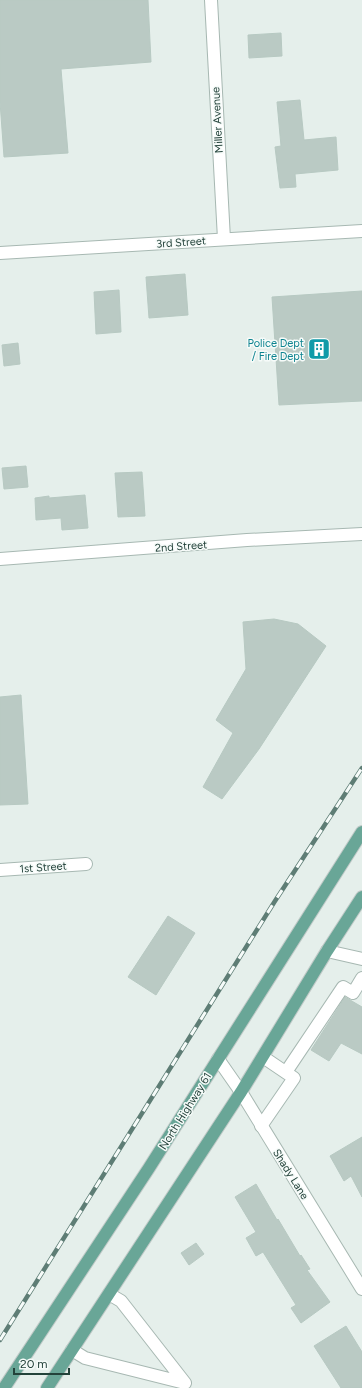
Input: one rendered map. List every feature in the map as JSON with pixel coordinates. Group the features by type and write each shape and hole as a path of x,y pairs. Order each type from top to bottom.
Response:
{"main road":[{"name":"North Highway 61","path":"4,1388 149,1168 362,832"},
{"path":"47,1388 241,1092 327,951 362,897"}],"street":[{"name":"Miller Avenue","path":"211,0 224,239"},
{"name":"3rd Street","path":"0,253 362,231"},
{"name":"2nd Street","path":"0,559 247,540 362,534"},
{"name":"1st Street","path":"0,870 86,864"},
{"path":"327,951 362,958"},
{"path":"286,1072 343,987 353,993 362,978"},
{"path":"261,1126 294,1078 263,1056"},
{"name":"Shady Lane","path":"218,1059 241,1092 362,1289"},
{"path":"72,1350 85,1358 185,1383 121,1301 109,1294"}],"building":[{"path":"0,0 148,0 151,62 61,69 68,153 4,157 0,102"},
{"path":"281,33 282,56 249,58 248,35"},
{"path":"300,100 304,140 336,137 338,170 295,174 296,187 280,188 275,147 281,146 277,102"},
{"path":"185,274 188,315 149,318 146,277"},
{"path":"119,290 121,332 96,334 94,292"},
{"name":"Police Dept / Fire Dept","path":"362,291 362,401 279,405 272,297"},
{"path":"18,343 20,364 4,366 2,345"},
{"path":"26,466 28,487 4,489 2,468"},
{"path":"142,472 145,516 118,517 115,473"},
{"path":"85,495 88,528 62,530 61,518 36,520 35,498"},
{"path":"274,619 298,624 326,646 259,749 222,799 203,787 233,733 216,720 246,669 243,622"},
{"path":"21,695 28,804 0,805 0,697"},
{"path":"168,916 195,933 156,995 128,977"},
{"path":"345,997 362,1007 362,1054 341,1043 329,1061 311,1050"},
{"path":"362,1137 362,1197 351,1176 344,1181 330,1156"},
{"path":"256,1184 277,1220 278,1219 300,1256 301,1255 310,1269 307,1270 330,1302 301,1323 291,1308 296,1305 263,1252 256,1256 246,1238 256,1232 235,1197"},
{"path":"196,1243 204,1254 189,1265 181,1253"},
{"path":"346,1326 362,1352 362,1388 341,1388 314,1346"}],"railway":[{"path":"0,1340 275,901 362,768"}],"place":[{"name":"Police Dept / Fire Dept","path":"319,349"}]}
